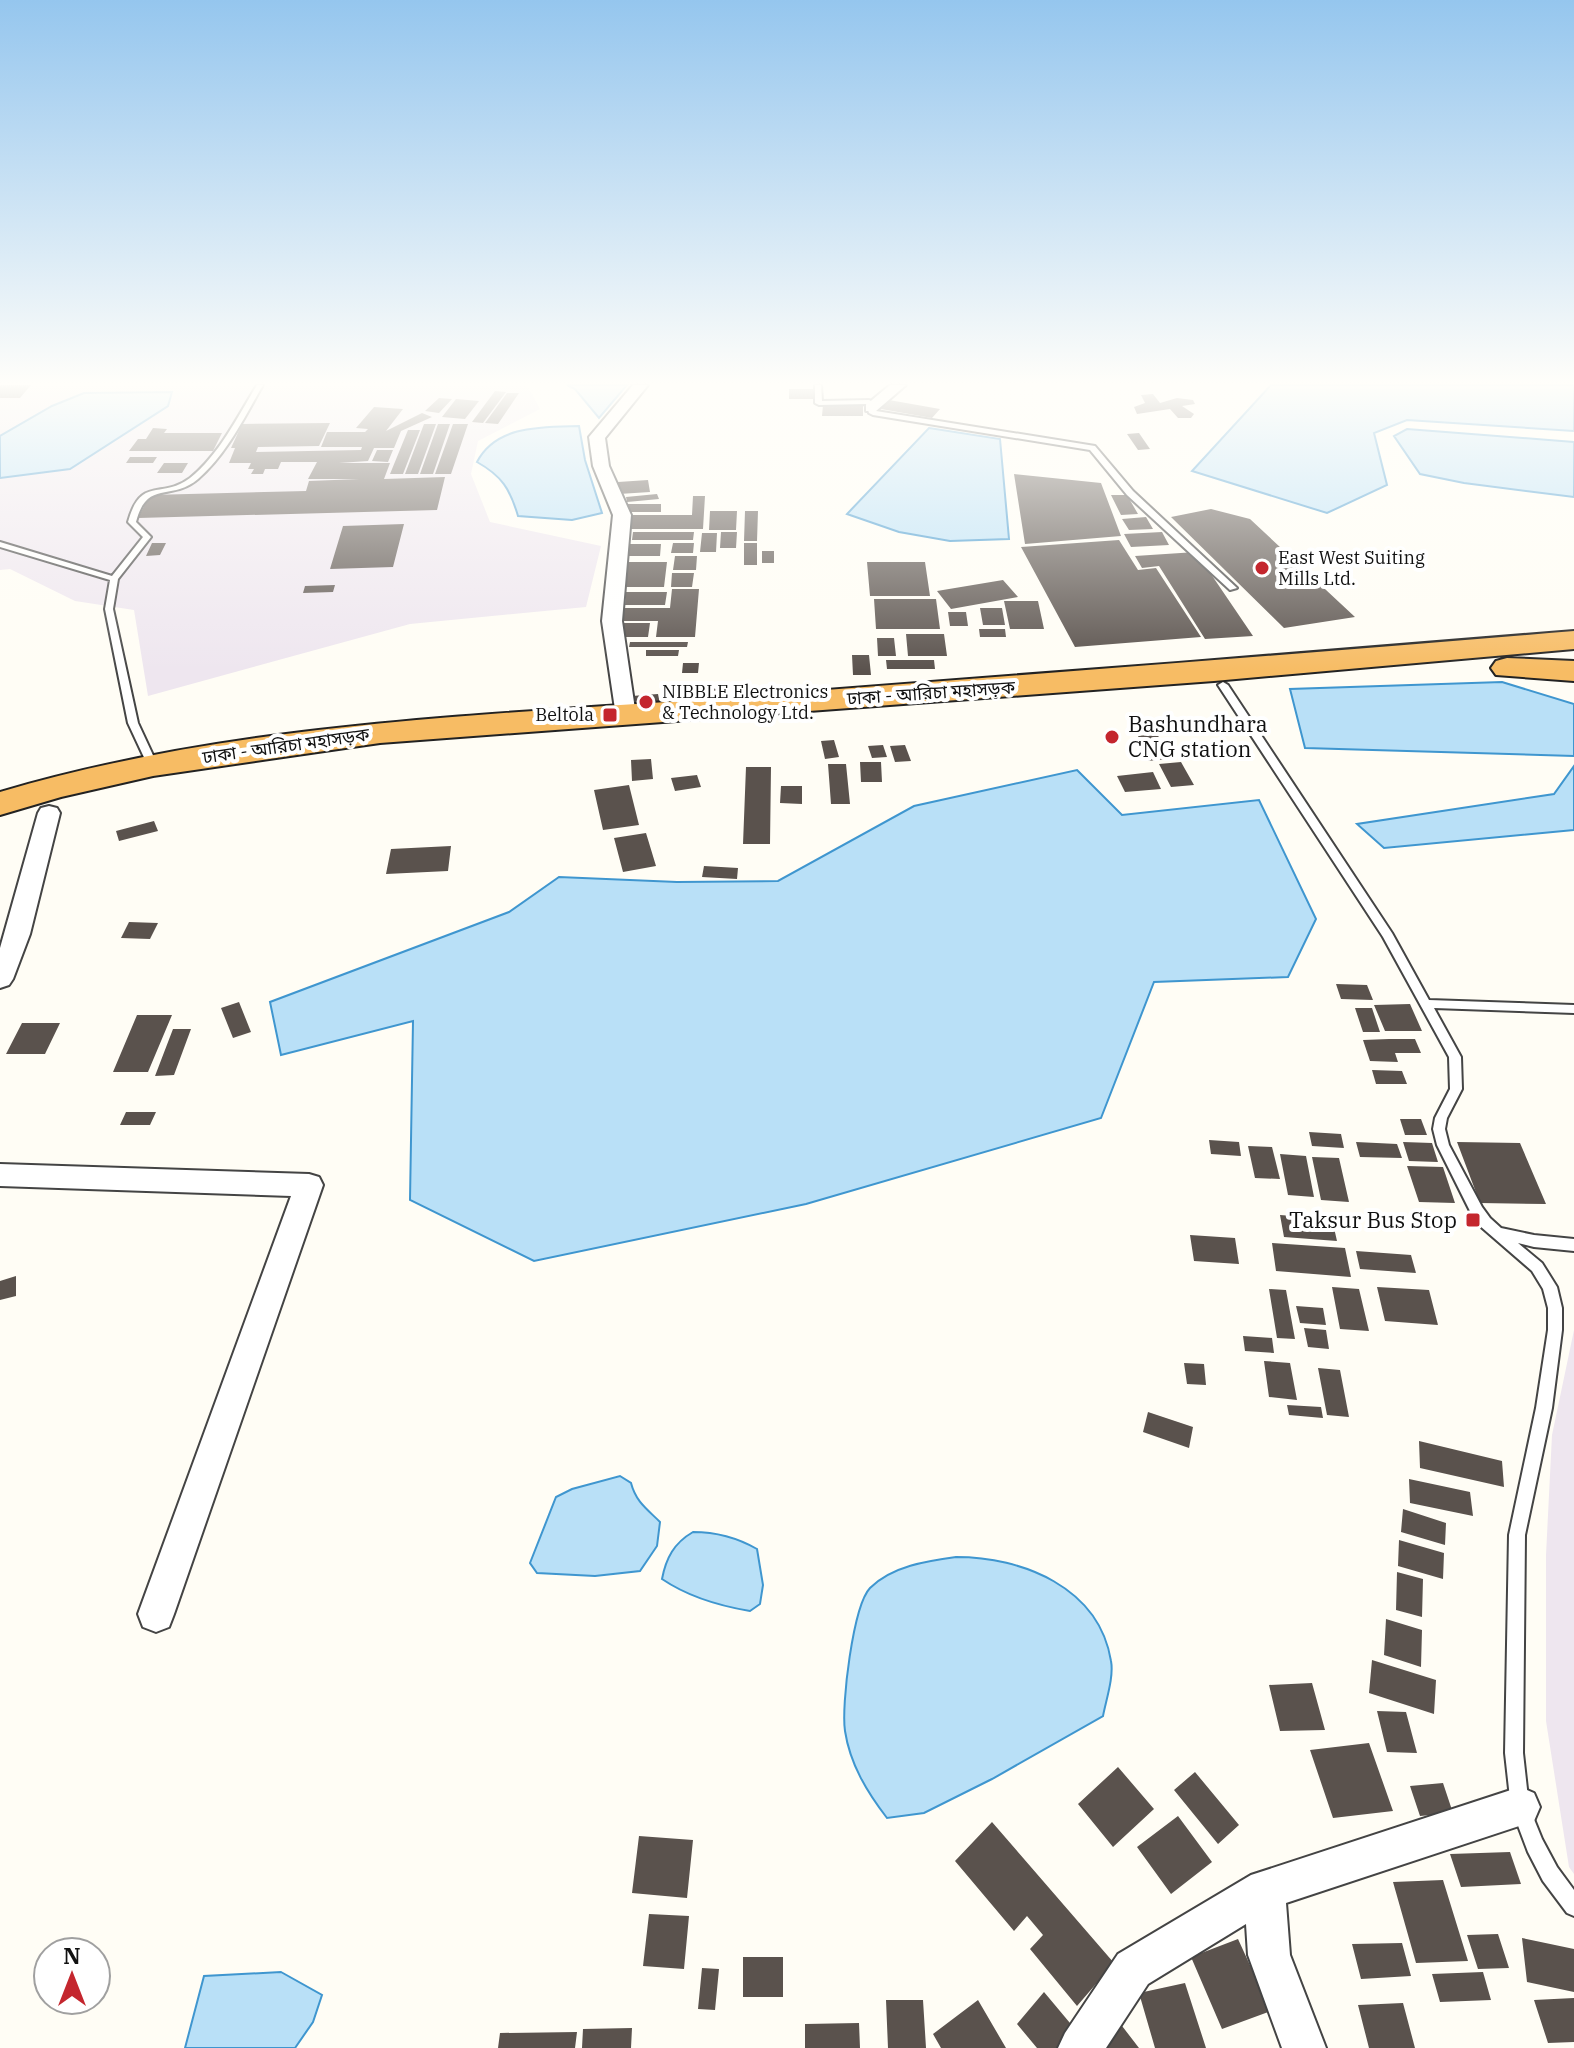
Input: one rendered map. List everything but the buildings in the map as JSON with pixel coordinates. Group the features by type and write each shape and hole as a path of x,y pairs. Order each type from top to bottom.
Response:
{"highway":[{"name":"ঢাকা - আরিচা মহাসড়ক","path":"0,795 22,812 153,766 380,733 1214,671 1574,640"},
{"path":"22,812 304,760 1469,667 1574,671"}],"street":[{"path":"607,481 622,515 612,621 626,716"},
{"path":"0,979 18,934 22,812"},
{"path":"0,1175 309,1185 156,1614"},
{"path":"1080,2048 1133,1969 1265,1889 1520,1807"},
{"path":"1265,1889 1269,1955 1304,2048"}],"lane":[{"path":"153,766 133,723 109,609 114,579 147,537 132,522 135,505 145,493 188,481"},
{"path":"1120,481 1233,588"},
{"path":"0,544 114,579"},
{"path":"1223,685 1287,778 1427,1004 1455,1057 1458,1070 1456,1089 1441,1118 1439,1129 1443,1145 1477,1211 1537,1267 1550,1287 1555,1308 1555,1330 1544,1408 1517,1535 1514,1753 1520,1807 1550,1874 1574,1906"},
{"path":"1427,1004 1574,1009"},
{"path":"1495,1231 1534,1241 1574,1245"}],"shaded area":[{"path":"0,481 474,481 490,522 601,546 586,607 410,624 148,696 134,610 75,601 10,569 0,570"},
{"path":"1574,1330 1574,1874 1569,1867 1546,1721 1546,1555 1552,1435"}],"water":[{"path":"501,481 592,481 602,513 572,520 518,516"},
{"path":"879,481 1004,481 1009,539 950,541 899,532 847,514"},
{"path":"1223,481 1386,481 1387,485 1327,513"},
{"path":"1452,481 1574,481 1574,497"},
{"path":"1502,682 1574,704 1574,756 1305,748 1290,689"},
{"path":"1574,766 1574,830 1384,848 1357,824 1554,794"},
{"path":"1077,770 1122,815 1259,800 1316,919 1288,977 1154,982 1101,1118 806,1204 534,1261 410,1200 413,1021 281,1055 270,1002 509,912 559,877 677,882 778,881 914,806"},
{"path":"620,1476 631,1483 639,1500 660,1522 657,1546 640,1571 595,1576 537,1573 530,1563 556,1497 572,1489"},
{"path":"693,1532 726,1536 757,1549 763,1585 760,1604 750,1611 727,1606 693,1595 662,1579 672,1552"},
{"path":"956,1557 981,1558 1031,1570 1054,1581 1091,1614 1104,1635 1112,1667 1103,1716 992,1779 924,1813 887,1818 860,1777 845,1731 847,1680 858,1614 870,1588 889,1574 922,1563"},
{"path":"281,1972 322,1995 313,2022 295,2048 185,2048 204,1976"}],"place":[{"name":"East West Suiting Mills Ltd.","path":"1262,568"},
{"name":"NIBBLE Electronics & Technology Ltd.","path":"646,702"},
{"name":"Beltola","path":"610,715"},
{"name":"Bashundhara CNG station","path":"1112,737"},
{"name":"Taksur Bus Stop","path":"1473,1220"}]}
